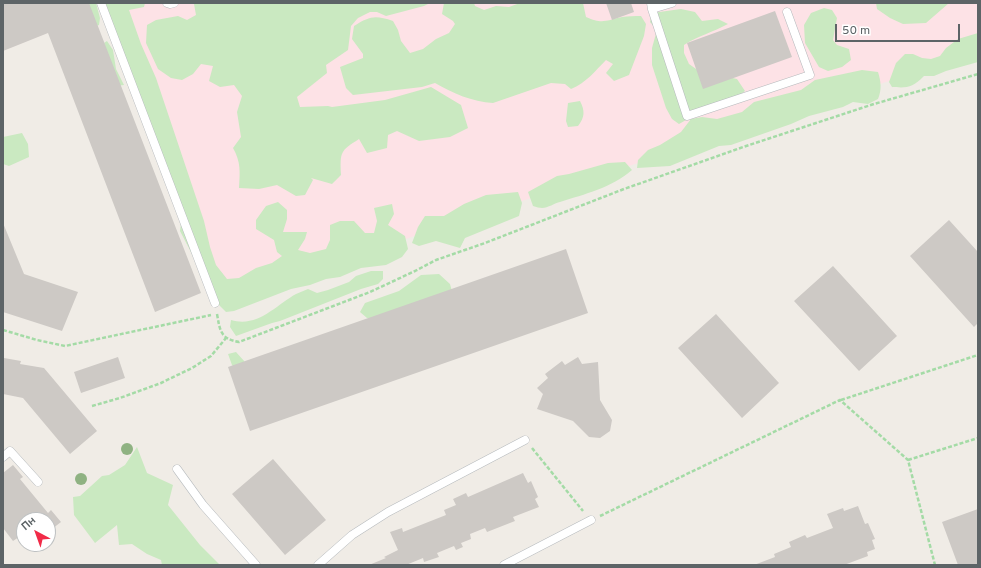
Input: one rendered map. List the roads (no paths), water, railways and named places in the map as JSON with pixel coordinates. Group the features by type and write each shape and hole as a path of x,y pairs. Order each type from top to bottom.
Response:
{"lane":[{"path":"101,3 215,303"},
{"path":"167,3 174,3"},
{"path":"672,3 652,6 687,116 810,75 787,12"},
{"path":"318,565 352,535 388,512 525,440"},
{"path":"3,457 10,451 38,482"},
{"path":"177,469 202,505 256,565"},
{"path":"504,565 591,520"}]}
